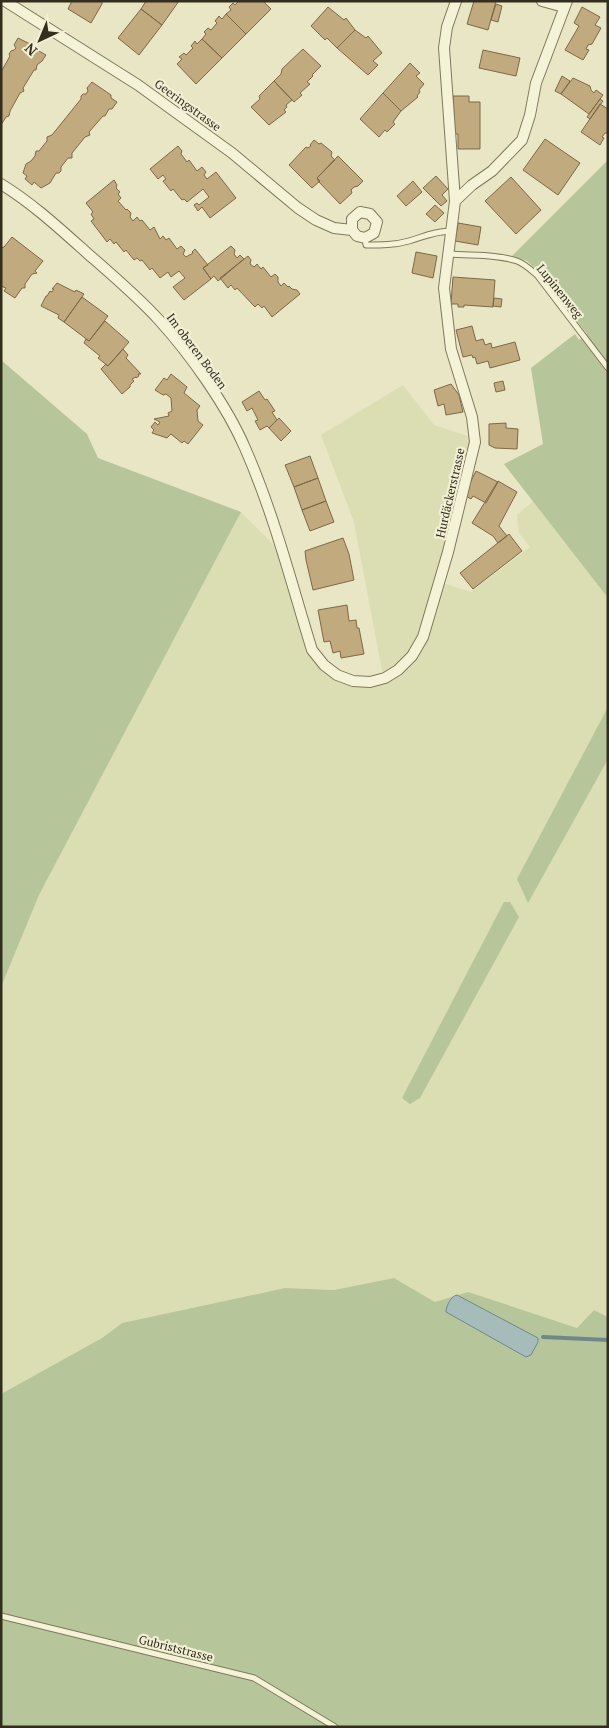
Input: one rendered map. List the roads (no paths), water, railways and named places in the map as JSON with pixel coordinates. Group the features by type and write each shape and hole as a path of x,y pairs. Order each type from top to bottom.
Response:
{"street":[{"name":"Geeringstrasse","path":"5,1 138,85 232,153 298,208 316,220 334,228 352,230 366,242"},
{"name":"Hurdäckerstrasse","path":"278,532 312,650 324,665 337,675 353,681 370,682 385,678 398,670 412,656 423,637 448,552 475,442 472,417 456,368 447,326 444,288 455,201 444,48 447,27 456,1"},
{"path":"455,201 472,185 492,171 522,140 530,115 536,83 566,4 542,1"},
{"name":"Im oberen Boden","path":"1,184 48,218 126,287 159,320 181,347 224,408 245,448 278,532"},
{"path":"352,230 352,219 355,215 365,212 370,214 376,222 376,228 366,242"}],"lane":[{"path":"366,242 392,244 410,241 434,232 451,231"},
{"name":"Lupinenweg","path":"448,254 499,258 518,261 527,266 537,275 608,368"},
{"name":"Gubriststrasse","path":"1,1616 254,1678 335,1727"}],"waterway":[{"path":"543,1337 608,1340"}]}
